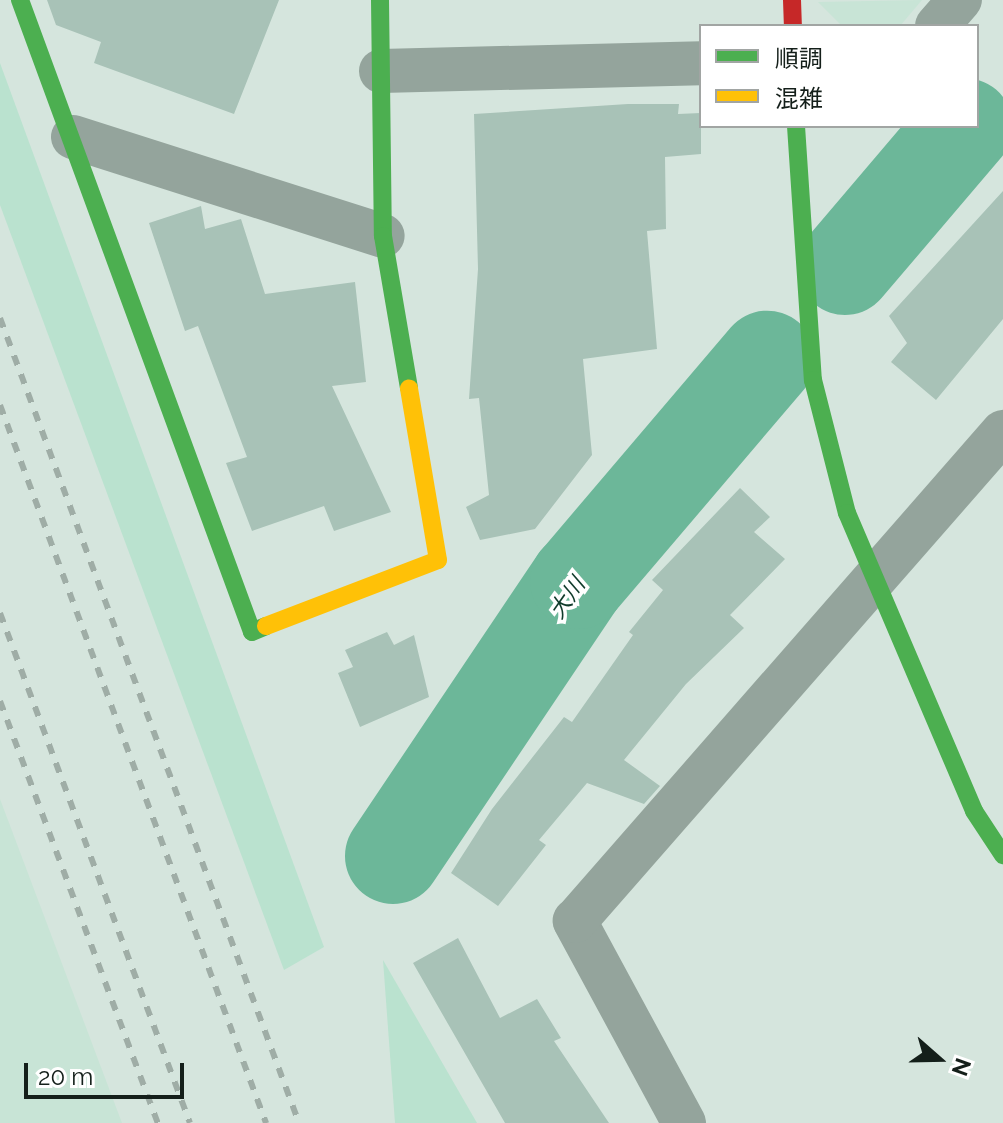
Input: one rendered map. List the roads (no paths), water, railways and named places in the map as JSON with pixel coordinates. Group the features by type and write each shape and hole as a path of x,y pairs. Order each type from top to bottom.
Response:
{"street":[{"path":"20,0 73,137 252,632 438,560 383,236 380,0"},
{"path":"792,0 793,24"},
{"path":"939,24 960,0"},
{"path":"381,71 699,63"},
{"path":"796,128 813,380 847,513 974,811 1003,855"},
{"path":"73,137 383,236"},
{"path":"684,1123 575,921 1003,432"}],"waterway":[{"name":"大川","path":"845,267 963,128"},
{"name":"大川","path":"393,856 578,581 767,359"}],"railway":[{"path":"0,318 299,1123"},
{"path":"0,405 266,1123"},
{"path":"0,613 190,1123"},
{"path":"0,701 158,1123"}]}
